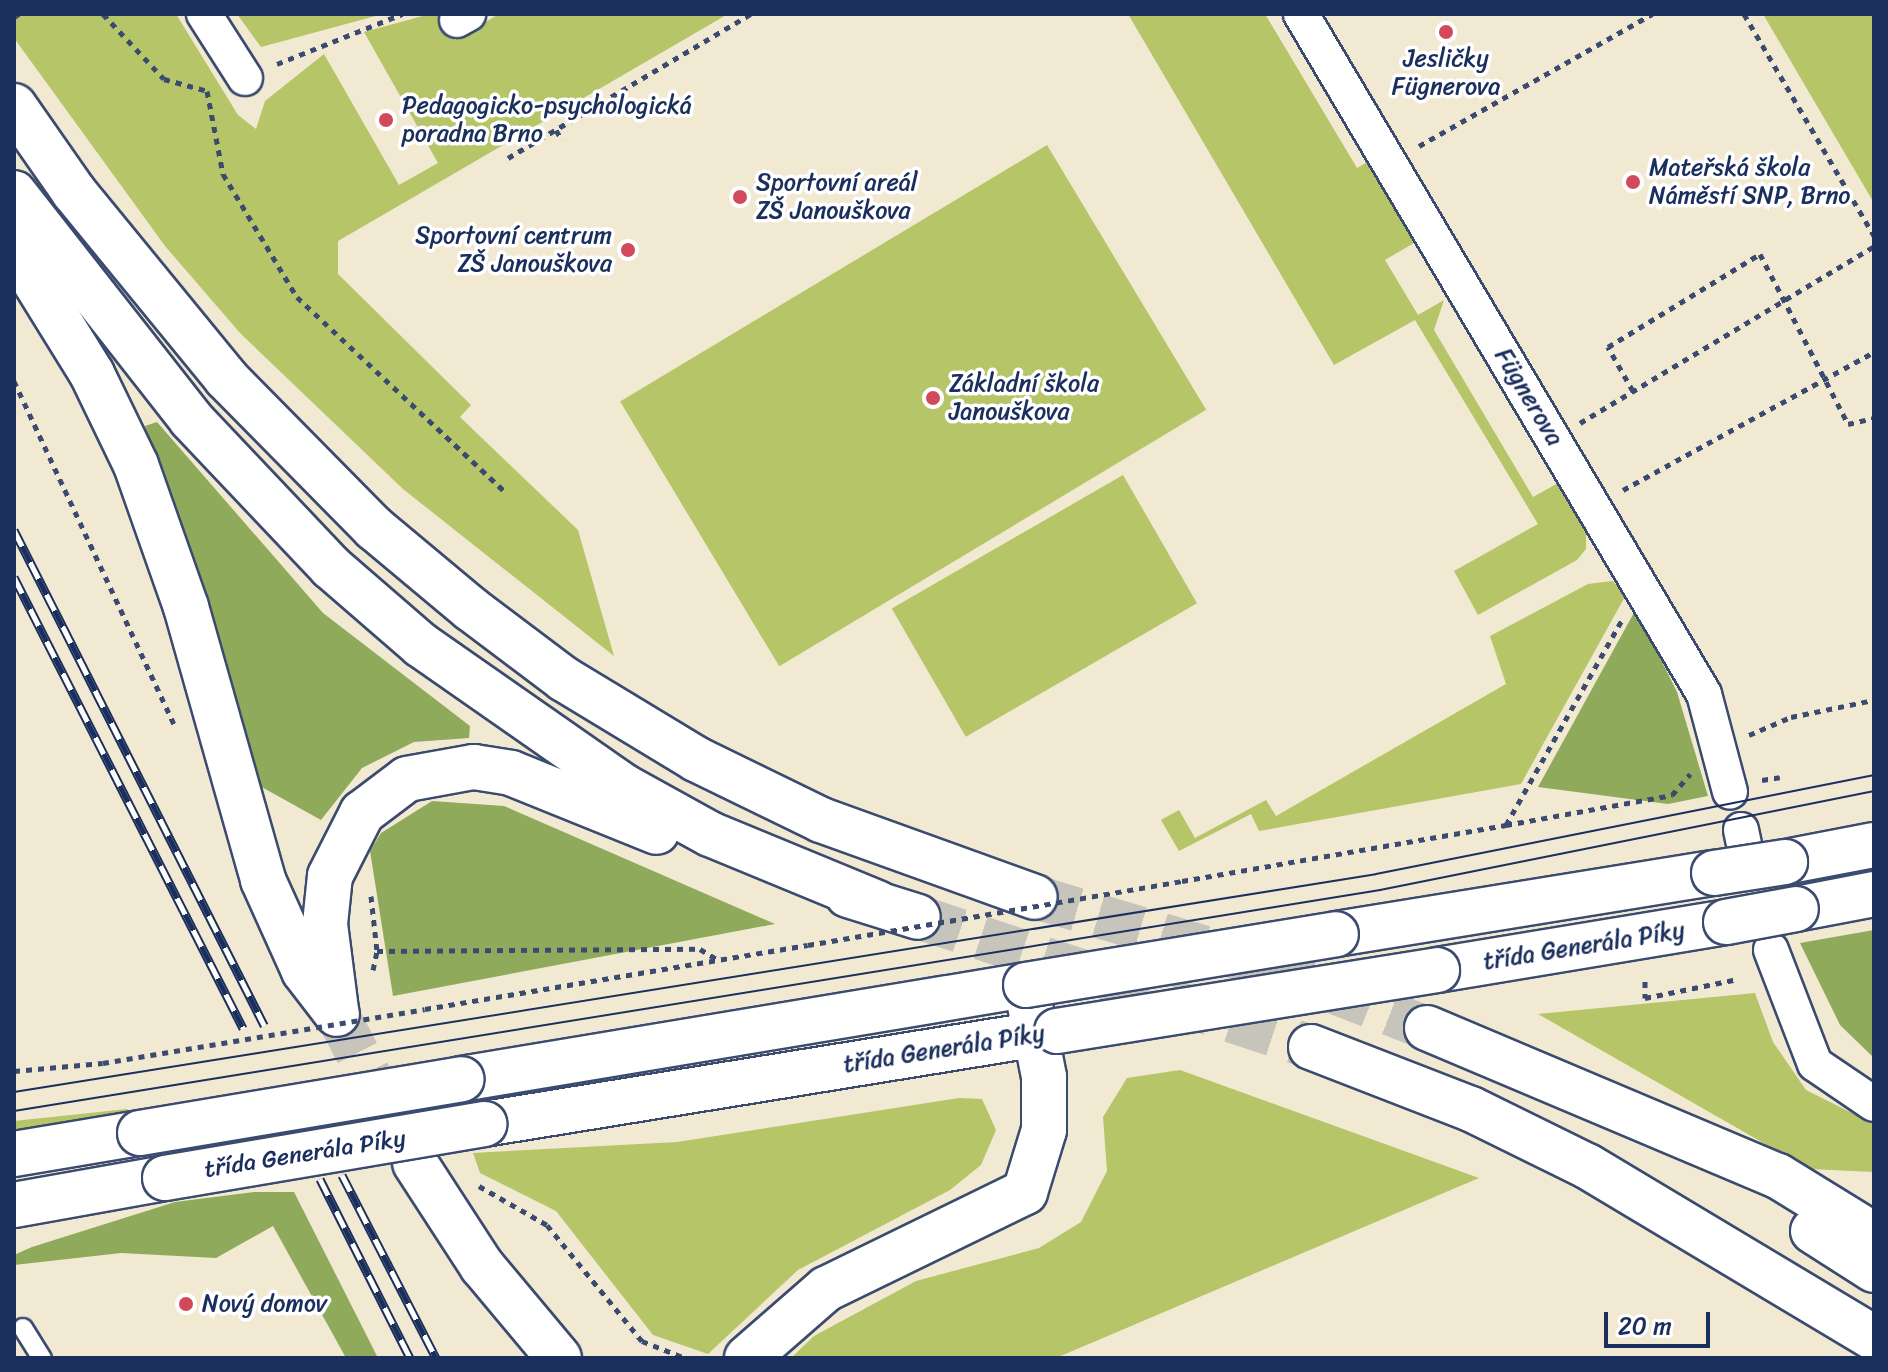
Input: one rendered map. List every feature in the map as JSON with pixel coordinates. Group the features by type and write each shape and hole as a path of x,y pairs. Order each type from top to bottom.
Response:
{"main road":[{"path":"14,106 83,204 226,378 374,528 471,609 564,679 696,759 821,820 1035,897"},
{"path":"14,193 191,419 331,567 421,645 623,786 710,834 877,903"},
{"path":"14,248 85,362 136,465 186,607 263,880 304,971 337,1014 325,898 338,856 362,813 385,793 431,770 474,767 511,773 711,853 918,917"},
{"name":"třída Generála Píky","path":"14,1154 953,997 1039,1018 1336,934 1733,849 1785,862 1874,845"},
{"name":"třída Generála Píky","path":"14,1205 484,1124 1039,1018 1437,970 1874,894"},
{"path":"747,1358 826,1289 1025,1192 1043,1151 1039,1018"},
{"path":"1427,1028 1611,1112 1778,1176 1874,1235"},
{"path":"1311,1047 1471,1109 1587,1166 1874,1338"},
{"path":"1611,1112 1874,1270"},
{"path":"415,1163 482,1266 559,1358"}],"street":[{"path":"204,14 245,78"},
{"name":"Fügnerova","path":"1301,14 1704,694 1742,787"},
{"path":"1771,950 1815,1064 1874,1104"}],"lane":[{"path":"23,1328 42,1358"}],"path":[{"path":"103,14 164,79 207,91 402,14"},
{"path":"508,158 751,14"},
{"path":"1389,164 1652,14"},
{"path":"1744,14 1874,236"},
{"path":"207,91 223,174 297,297 504,491"},
{"path":"556,130 562,140"},
{"path":"1575,427 1874,246"},
{"path":"1633,391 1608,347 1760,254 1830,378 1848,424 1874,418"},
{"path":"1595,506 1874,352"},
{"path":"14,381 180,735"},
{"path":"14,1071 103,1063 1506,825 1625,614"},
{"path":"1742,787 1780,777"},
{"path":"338,856 366,870 377,951 700,949 718,960"},
{"path":"1645,981 1645,998 1738,979"},
{"path":"467,1177 547,1225 642,1341 685,1358"}],"green space":[{"path":"14,14 176,14 238,115 256,129 265,101 324,54 399,185 438,163 364,32 430,14 440,14 455,40 499,14 728,14 338,241 338,274 471,405 460,417 578,530 614,656 403,489 240,333 165,246 14,38"},
{"path":"237,14 383,14 261,47"},
{"path":"1128,14 1265,14 1357,168 1369,161 1419,240 1385,260 1418,315 1444,300 1434,330 1533,497 1560,482 1586,525 1586,549 1577,560 1478,615 1454,571 1538,524 1415,320 1334,365"},
{"path":"1763,14 1874,14 1874,203"},
{"path":"1047,145 1206,410 779,666 620,401"},
{"path":"157,422 323,613 470,726 469,738 414,742 362,768 321,820 251,781 145,426"},
{"path":"1123,475 1197,603 966,737 892,608"},
{"path":"1612,581 1627,593 1521,784 1259,831 1251,814 1179,851 1161,820 1179,810 1195,838 1266,800 1276,816 1506,684 1490,636 1588,584"},
{"path":"1636,609 1677,692 1708,796 1668,804 1538,787"},
{"path":"432,801 504,806 775,924 393,996 370,851 381,833"},
{"path":"1874,930 1874,1058 1840,1025 1800,943"},
{"path":"1755,993 1773,1042 1806,1090 1874,1124 1874,1172 1809,1169 1538,1014"},
{"path":"1180,1070 1479,1178 1056,1358 791,1358 814,1336 916,1281 1039,1248 1081,1222 1107,1171 1103,1117 1127,1078"},
{"path":"959,1098 982,1099 996,1130 981,1165 950,1190 798,1270 708,1354 653,1335 556,1211 480,1173 473,1153 677,1142"},
{"path":"127,1109 129,1112 14,1130 14,1121"},
{"path":"254,1192 294,1192 378,1358 346,1358 273,1226 216,1258 121,1253 14,1265 14,1255 32,1247 175,1202"}],"tunnel":[{"path":"1035,897 1267,966 1427,1028"},
{"path":"918,917 1311,1047"},
{"path":"337,1014 415,1163"}],"tram line":[{"path":"14,1092 1376,874 1874,775"},
{"path":"14,1111 1380,890 1874,791"}],"railway":[{"path":"14,530 264,1025"},
{"path":"14,577 243,1028"},
{"path":"342,1175 436,1358"},
{"path":"320,1179 410,1358"}],"place":[{"name":"Jesličky Fügnerova","path":"1446,32"},
{"name":"Pedagogicko-psychologická poradna Brno","path":"386,120"},
{"name":"Mateřská škola Náměstí SNP, Brno","path":"1633,182"},
{"name":"Sportovní areál ZŠ Janouškova","path":"740,197"},
{"name":"Sportovní centrum ZŠ Janouškova","path":"628,250"},
{"name":"Základní škola Janouškova","path":"933,398"},
{"name":"Nový domov","path":"186,1304"}]}
